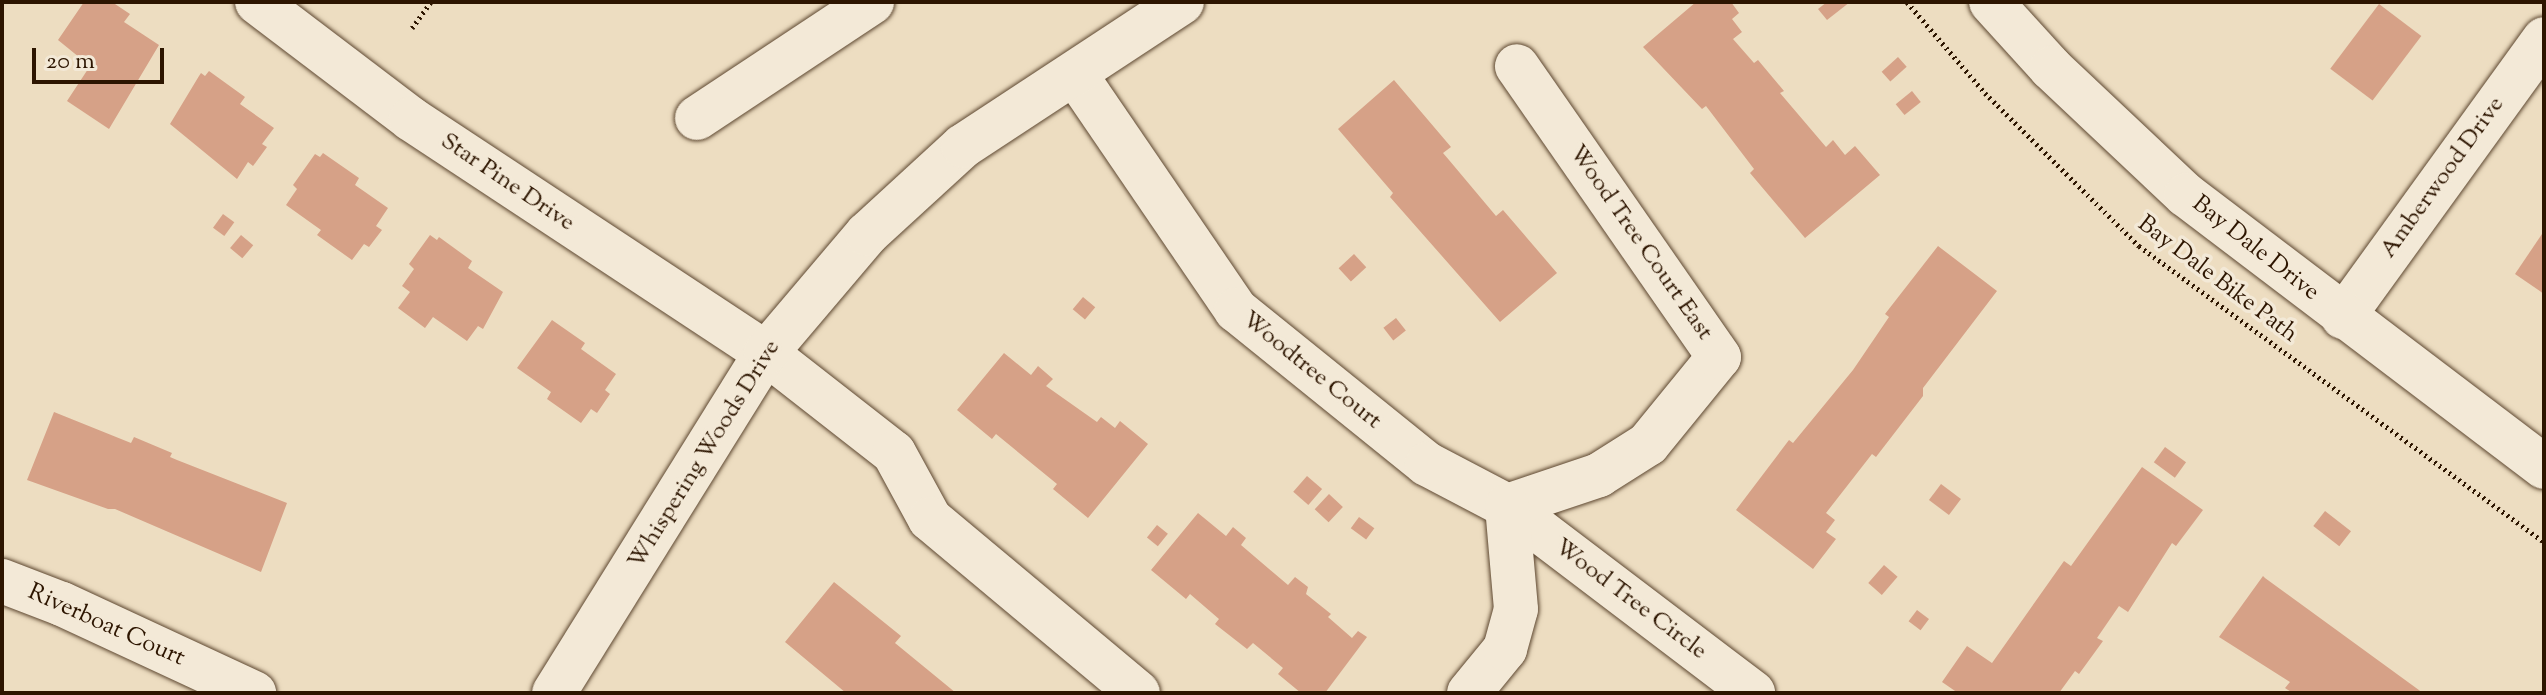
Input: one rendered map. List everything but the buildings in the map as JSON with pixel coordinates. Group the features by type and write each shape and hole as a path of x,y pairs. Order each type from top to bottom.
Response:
{"street":[{"name":"Star Pine Drive","path":"257,2 411,119 766,353 894,453 930,519 1138,693"},
{"path":"697,118 872,2"},
{"name":"Whispering Woods Drive","path":"554,693 766,353 867,234 963,146 1182,2"},
{"name":"Bay Dale Drive","path":"1991,2 2051,68 2186,195 2544,467"},
{"name":"Amberwood Drive","path":"2343,317 2544,39"},
{"name":"Wood Tree Court East","path":"1507,506 1599,475 1648,444 1719,357 1517,66"},
{"name":"Woodtree Court","path":"1075,74 1236,310 1427,464 1507,506"},
{"path":"1469,693 1505,649 1516,609 1507,506"},
{"name":"Wood Tree Circle","path":"1507,506 1753,693"},
{"name":"Riverboat Court","path":"2,581 62,604 254,693"}],"path":[{"path":"412,28 431,2"},
{"name":"Bay Dale Bike Path","path":"1907,2 1985,93 2139,246 2544,542"}]}
